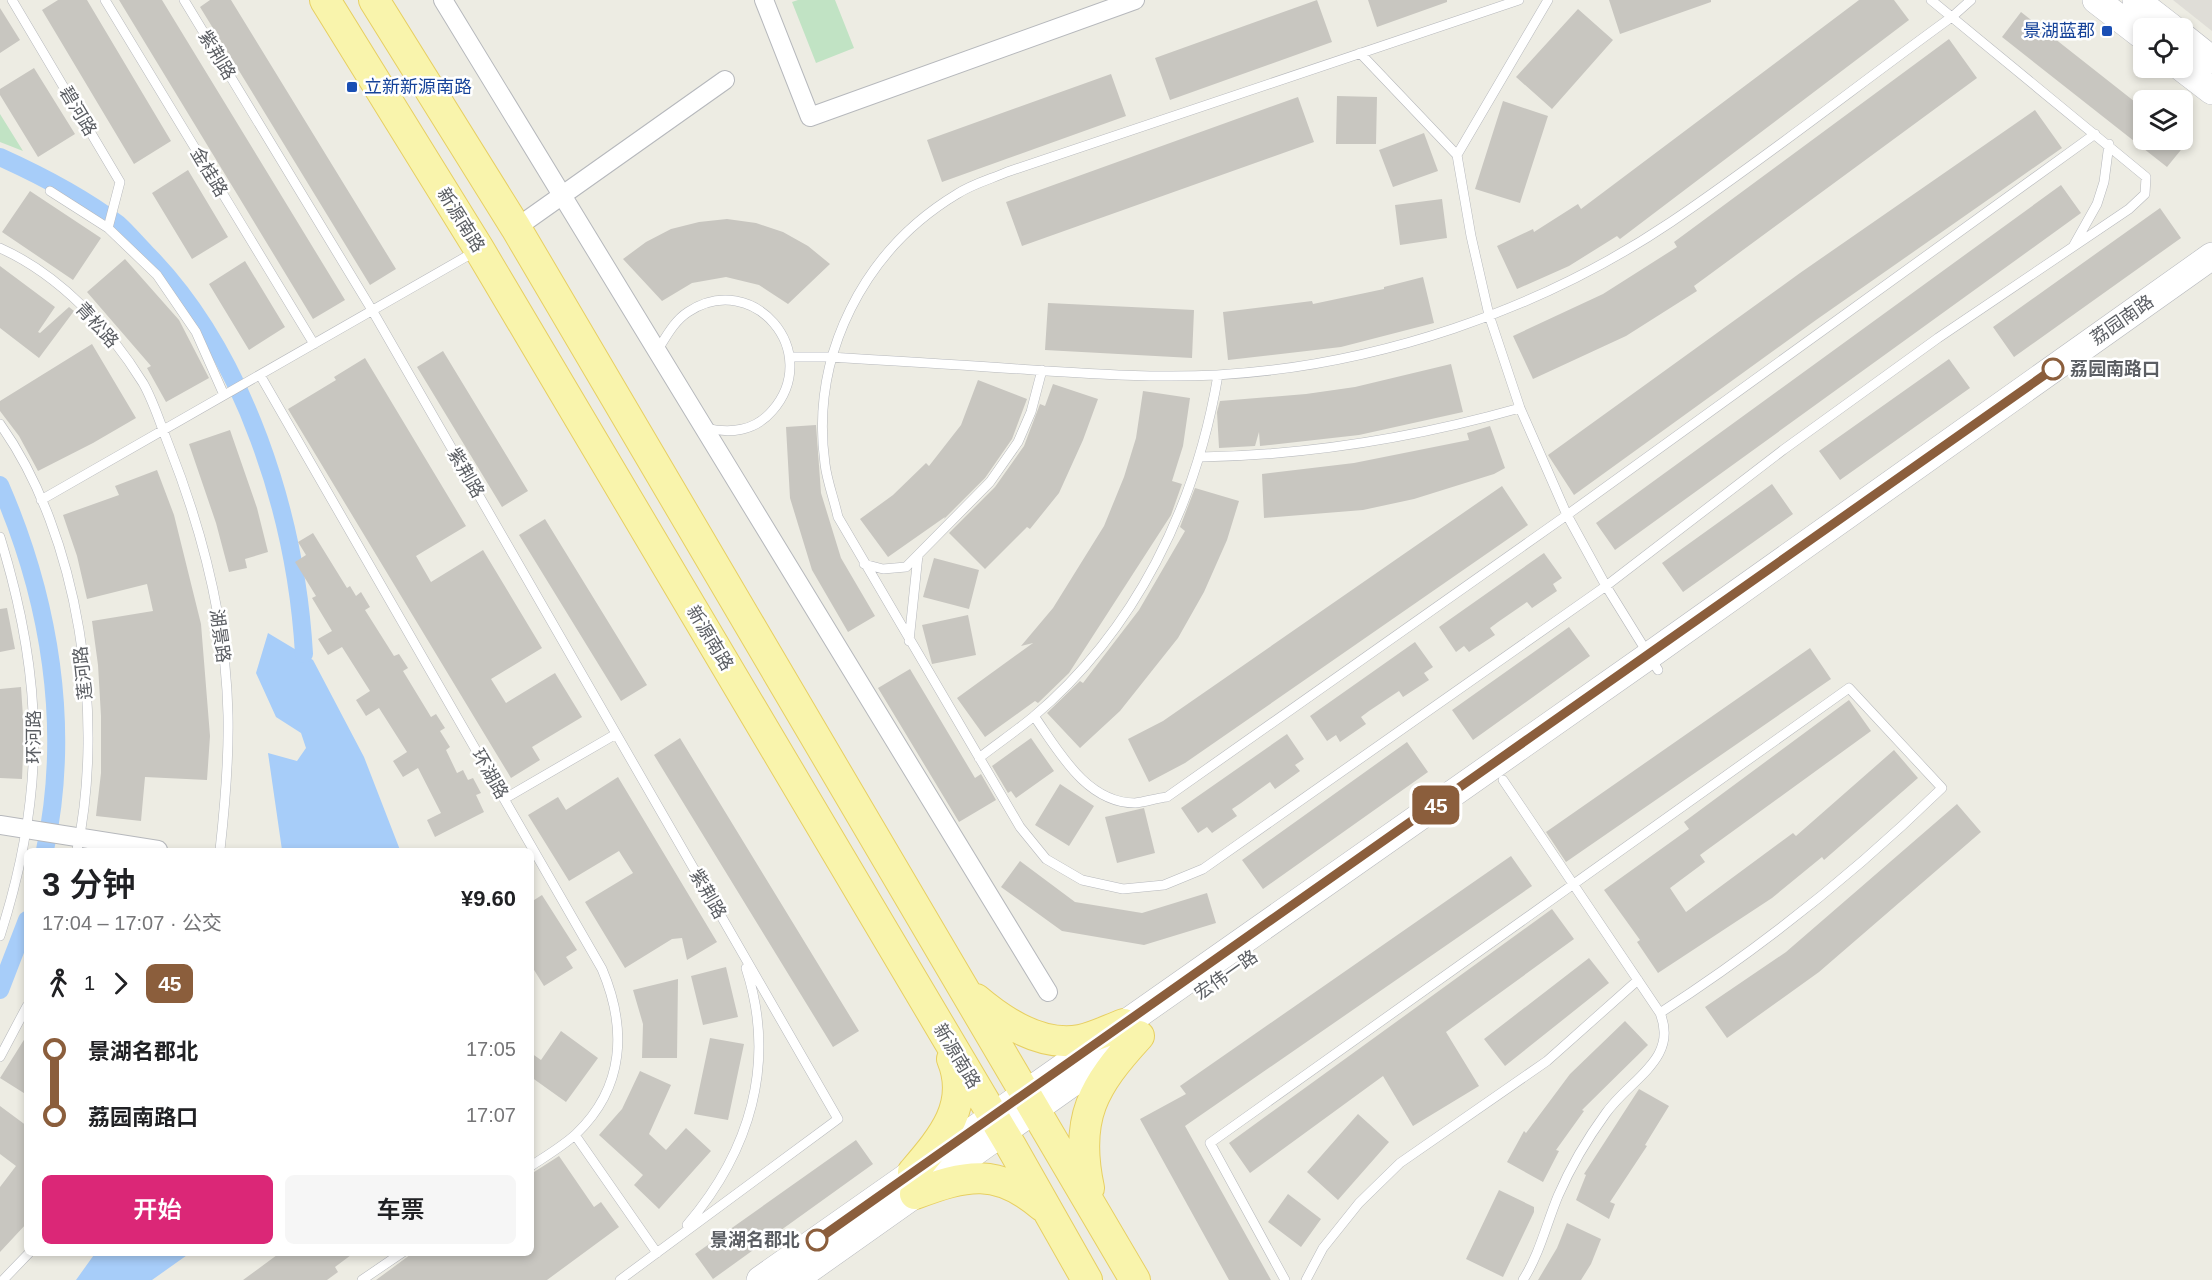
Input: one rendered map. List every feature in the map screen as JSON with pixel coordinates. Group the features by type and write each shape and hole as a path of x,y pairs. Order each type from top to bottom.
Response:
{"main road":[{"name":"新源南路","path":"325,0 479,249 998,1123 1088,1280"},
{"path":"374,0 516,228 1135,1280"},
{"path":"2096,0 2133,29"},
{"path":"2136,0 2159,18"},
{"path":"2193,45 2212,60"},
{"path":"2193,76 2212,91"},
{"name":"荔园南路","path":"1654,663 2212,256"},
{"name":"荔园南路","path":"1654,663 2212,277"},
{"name":"宏伟一路","path":"1131,1030 1503,780 1654,663"},
{"name":"宏伟一路","path":"760,1280 914,1183 1654,663"},
{"path":"966,991 998,1017 1055,1041 1080,1040 1131,1030"},
{"path":"914,1183 942,1137 960,1098 958,1072 938,1023"},
{"path":"1092,1205 1084,1168 1083,1137 1092,1096 1131,1030"},
{"path":"914,1183 984,1177 1005,1182 1028,1194 1049,1212"},
{"name":"宏伟一路","path":"794,1280 914,1183"}],"street":[{"path":"443,0 1048,992"},
{"path":"764,0 810,117 1135,0"},
{"path":"516,228 725,80"},
{"path":"0,825 78,844 131,848"}],"lane":[{"name":"碧河路","path":"12,0 120,182 108,228"},
{"name":"金桂路","path":"105,0 314,344"},
{"name":"紫荆路","path":"184,0 372,310 838,1119 657,1253"},
{"path":"1519,0 1007,172 958,193 915,223 878,262 850,307 831,357 822,410 825,464 838,517 1020,827 1046,859 1082,880 1123,889 1164,885 1203,869 1606,586 1783,450 1938,338 2130,209 2145,194 2146,177 2109,144 1931,0"},
{"path":"1457,155 1548,0"},
{"path":"791,357 831,357 1112,376 1218,375 1287,367 1356,355 1446,330 1489,315 1582,274 1669,223 1953,16 1971,0"},
{"path":"1360,53 1457,155 1471,236 1489,315 1520,408 1567,515 1606,586 1654,663"},
{"path":"1034,716 1076,774 1102,795 1134,803 1167,796 1567,515 2095,134"},
{"path":"2074,246 2097,204 2109,144"},
{"path":"50,191 108,228 157,275 190,322 224,395"},
{"name":"青松路","path":"0,248 65,290 109,334 144,385 163,430"},
{"path":"41,500 479,249"},
{"path":"657,351 672,328 687,312 708,303 730,300 752,305 770,318 784,335 791,357 789,380 781,400 766,418 746,429 724,432 704,427"},
{"path":"864,564 883,569 906,567 990,482 1018,442 1031,412 1042,370"},
{"name":"环湖路","path":"260,375 532,848"},
{"path":"979,758 1034,716 1078,673 1136,599 1162,554 1183,507 1201,457 1218,375"},
{"path":"1201,457 1254,456 1361,445 1435,430 1520,408"},
{"name":"莲河路","path":"0,424 21,454 41,500 67,577 80,642 87,707 87,751 78,844"},
{"name":"湖景路","path":"163,430 192,508 209,569 222,641 228,714 227,787 220,848"},
{"name":"环河路","path":"0,537 16,590 29,650 35,710 34,770 24,848"},
{"path":"909,641 918,555"},
{"path":"1285,1280 1210,1143 1849,688 1942,788 1854,870 1808,909 1719,974 1660,1013"},
{"path":"504,799 616,734"},
{"path":"1503,780 1660,1013 1666,1034 1660,1056 1618,1097 1584,1144 1558,1197 1545,1239 1522,1280"},
{"name":"环河路","path":"0,936 15,889 24,848"},
{"name":"环湖路","path":"534,851 602,969 614,996 619,1026 618,1056 596,1112 575,1135 534,1164"},
{"name":"紫荆路","path":"657,1253 685,1228 709,1199 729,1167 744,1133 754,1097 759,1059 758,1022 752,985 740,949"},
{"path":"1306,1280 1323,1248 1359,1203 1400,1163 1539,1067 1579,1035 1638,980"},
{"path":"0,1057 24,1012"},
{"path":"575,1135 657,1253 620,1280"},
{"path":"3,1280 26,1256"},
{"path":"362,1280 397,1256"}],"shaded area":[{"path":"2173,0 2212,0 2212,31"}],"green space":[{"path":"835,0 854,48 816,63 792,2"},
{"path":"0,114 23,151 0,142"}],"water":[{"path":"268,633 313,660 364,757 399,848 282,848 268,753 297,761 306,748 301,733 276,717 256,673"},
{"path":"93,1256 186,1256 152,1280 76,1280"}],"building":[{"path":"58,0 87,0 171,141 134,164 42,10"},
{"path":"119,0 162,0 345,300 313,319"},
{"path":"210,0 231,0 396,269 370,285 200,7"},
{"path":"1317,0 1332,42 1170,100 1155,58"},
{"path":"1368,0 1447,0 1447,2 1377,27"},
{"path":"1609,0 1711,0 1711,2 1620,34"},
{"path":"1859,0 1894,0 1909,20 1620,239 1617,236 1569,266 1517,289 1497,246 1533,229 1534,232 1578,204 1581,209"},
{"path":"0,8 20,40 0,53"},
{"path":"1578,9 1613,40 1552,109 1516,77"},
{"path":"2021,12 2133,100 2133,140 2002,37"},
{"path":"1949,39 1977,78 1694,286 1697,291 1626,336 1533,379 1513,336 1603,294 1677,247 1674,242"},
{"path":"34,68 75,134 38,157 0,95 0,89"},
{"path":"1111,74 1126,116 942,182 927,140"},
{"path":"1337,96 1377,97 1376,144 1336,144"},
{"path":"1298,97 1314,142 1022,246 1006,202"},
{"path":"1503,101 1548,116 1520,203 1475,189"},
{"path":"2035,110 2062,148 1816,320 1574,495 1548,455 1800,273"},
{"path":"1424,133 1438,171 1393,187 1379,150"},
{"path":"2145,150 2181,150 2167,167"},
{"path":"188,170 228,237 192,259 152,193"},
{"path":"2061,185 2081,213 1615,550 1596,523"},
{"path":"30,191 101,238 73,280 2,232"},
{"path":"1442,199 1447,238 1400,245 1395,205"},
{"path":"2160,208 2181,238 2014,357 1993,327"},
{"path":"727,219 756,223 783,232 808,246 830,264 788,304 759,285 726,277 692,283 662,301 623,259 646,242 671,229 699,222"},
{"path":"125,259 179,320 209,378 166,402 147,368 151,366 87,292"},
{"path":"245,261 285,327 249,350 209,284"},
{"path":"0,266 55,307 38,332 40,333 69,307 74,311 39,358 0,328"},
{"path":"1423,277 1434,323 1341,347 1228,360 1223,312 1312,301 1313,304 1384,289 1384,287"},
{"path":"1048,303 1194,310 1192,358 1045,350"},
{"path":"92,344 136,418 38,471 19,436 0,411 0,401"},
{"path":"443,351 528,491 502,507 417,367"},
{"path":"365,358 466,526 416,556 431,582 483,550 542,648 491,679 506,703 555,673 582,717 532,747 540,760 511,778 288,409 336,380 334,377"},
{"path":"1949,359 1970,388 1840,480 1819,451"},
{"path":"1451,364 1463,412 1359,435 1260,446 1259,432 1255,446 1219,448 1217,412 1220,401 1306,394 1355,387"},
{"path":"978,380 1027,399 1012,439 985,478 944,519 945,517 888,557 860,519 893,495 926,463 929,466 961,425"},
{"path":"1053,384 1098,399 1083,440 1059,493 1030,529 1027,527 985,569 949,533 995,487 1024,446 1040,404 1045,406"},
{"path":"1143,391 1190,398 1183,446 1172,481 1182,484 1171,515 1069,673 1038,703 1035,701 985,737 957,698 1033,643 1021,646 1053,608 1104,526 1124,477 1136,438"},
{"path":"816,425 821,493 841,558 875,616 848,632 812,570 790,498 786,427"},
{"path":"1490,426 1505,468 1494,474 1414,499 1363,510 1264,518 1262,474 1354,463 1469,440 1467,433"},
{"path":"230,430 257,508 268,552 245,559 247,568 229,572 216,523 189,444"},
{"path":"157,470 174,515 201,624 210,736 207,780 145,777 141,821 96,816 101,773 101,716 98,665 92,621 153,611 147,584 87,599 77,556 63,515 119,495 115,486"},
{"path":"1772,484 1793,514 1683,592 1662,563"},
{"path":"1502,486 1528,525 1185,763 1149,782 1128,739 1163,721"},
{"path":"1195,488 1239,501 1227,540 1204,592 1178,638 1120,711 1080,748 1047,713 1080,681 1083,683 1139,610 1185,531 1180,527"},
{"path":"545,519 647,685 621,701 519,535"},
{"path":"313,533 347,588 350,586 356,596 361,592 370,607 365,610 394,656 399,654 408,668 403,671 431,717 436,714 445,728 440,731 450,747 446,750 457,773 463,770 468,780 473,778 481,793 476,795 484,812 435,837 427,820 441,813 418,768 403,777 393,761 407,752 379,708 366,716 356,700 370,691 342,647 328,655 318,639 332,631 312,598 316,596 295,562 306,555 298,542"},
{"path":"1544,553 1562,578 1553,584 1557,591 1532,608 1527,602 1498,622 1490,628 1495,635 1469,652 1464,646 1456,652 1439,627"},
{"path":"934,558 979,570 969,609 923,597"},
{"path":"7,608 15,649 0,652 0,609"},
{"path":"968,615 976,655 932,664 922,625"},
{"path":"1569,627 1590,656 1473,740 1452,710"},
{"path":"1415,642 1433,667 1424,673 1429,680 1403,697 1399,691 1369,711 1361,717 1366,724 1340,742 1336,735 1327,741 1310,716"},
{"path":"1810,648 1831,679 1566,862 1546,832"},
{"path":"910,669 975,778 981,774 996,800 959,822 878,688"},
{"path":"21,687 24,732 22,779 0,778 0,689"},
{"path":"1849,700 1871,731 1700,855 1705,862 1670,888 1686,912 1793,833 1796,836 1894,750 1918,778 1824,860 1822,857 1772,898 1658,973 1637,942 1640,940 1604,890 1689,829 1684,822"},
{"path":"1287,734 1304,759 1295,765 1300,771 1275,789 1270,782 1232,809 1237,816 1212,833 1207,827 1198,833 1181,808"},
{"path":"680,738 859,1031 833,1047 654,755"},
{"path":"1031,738 1054,771 1016,798 1011,791 1008,793 992,766"},
{"path":"1407,742 1428,772 1263,889 1242,860"},
{"path":"618,777 717,942 687,960 682,938 672,939 625,968 585,902 633,873 619,851 569,881 528,815 558,797 566,810"},
{"path":"1060,784 1094,806 1069,846 1035,825"},
{"path":"1957,804 1981,832 1819,972 1727,1038 1705,1007 1786,952"},
{"path":"1144,808 1155,853 1117,863 1105,817"},
{"path":"1511,856 1532,886 1185,1126 1271,1280 1229,1280 1140,1119 1186,1094 1180,1086"},
{"path":"1020,861 1075,902 1142,913 1207,893 1216,923 1144,945 1062,931 1001,887"},
{"path":"542,895 577,950 566,957 573,968 544,986 534,970 534,900"},
{"path":"1552,909 1574,939 1446,1032 1479,1086 1413,1126 1383,1076 1250,1173 1229,1143"},
{"path":"1589,958 1609,983 1505,1066 1484,1039"},
{"path":"726,967 738,1017 703,1025 691,976"},
{"path":"678,979 677,1058 642,1058 643,1024 633,990"},
{"path":"1625,1021 1648,1045 1582,1110 1584,1111 1556,1150 1559,1151 1543,1182 1507,1162 1524,1131 1526,1133 1570,1074"},
{"path":"561,1031 598,1058 566,1102 534,1079 534,1055 541,1060"},
{"path":"710,1038 744,1044 728,1120 694,1114"},
{"path":"24,1040 24,1093 0,1078"},
{"path":"640,1071 671,1085 649,1134 666,1150 686,1128 711,1151 659,1209 634,1185 643,1175 599,1135 622,1109"},
{"path":"1639,1089 1669,1106 1645,1145 1647,1146 1610,1202 1615,1204 1609,1219 1576,1200 1586,1175 1584,1174"},
{"path":"0,1106 24,1124 24,1226 0,1252 0,1187 16,1166 0,1154"},
{"path":"1358,1114 1389,1142 1338,1200 1307,1172"},
{"path":"856,1140 873,1164 713,1279 695,1254"},
{"path":"559,1156 594,1207 601,1202 619,1227 547,1280 376,1280 409,1256 534,1256 534,1172"},
{"path":"1499,1190 1534,1207 1534,1212 1503,1277 1466,1259"},
{"path":"1288,1194 1321,1219 1301,1247 1268,1222"},
{"path":"1567,1223 1601,1239 1591,1264 1581,1280 1538,1280 1557,1248"},
{"path":"276,1256 350,1256 335,1267 338,1272 327,1280 243,1280"}],"waterway":[{"path":"0,157 61,187 118,224 181,293 211,338 237,387 259,439 277,493 290,547 299,601 304,654"},
{"path":"0,485 32,573 51,664 56,757 53,804 45,848"},
{"path":"0,990 24,928"}],"bus line":[{"name":"45","path":"817,1240 2053,369"}],"place":[{"name":"景湖蓝郡","path":"2107,31"},
{"name":"立新新源南路","path":"352,87"},
{"name":"荔园南路口","path":"2053,369"},
{"name":"景湖名郡北","path":"817,1240"}]}
